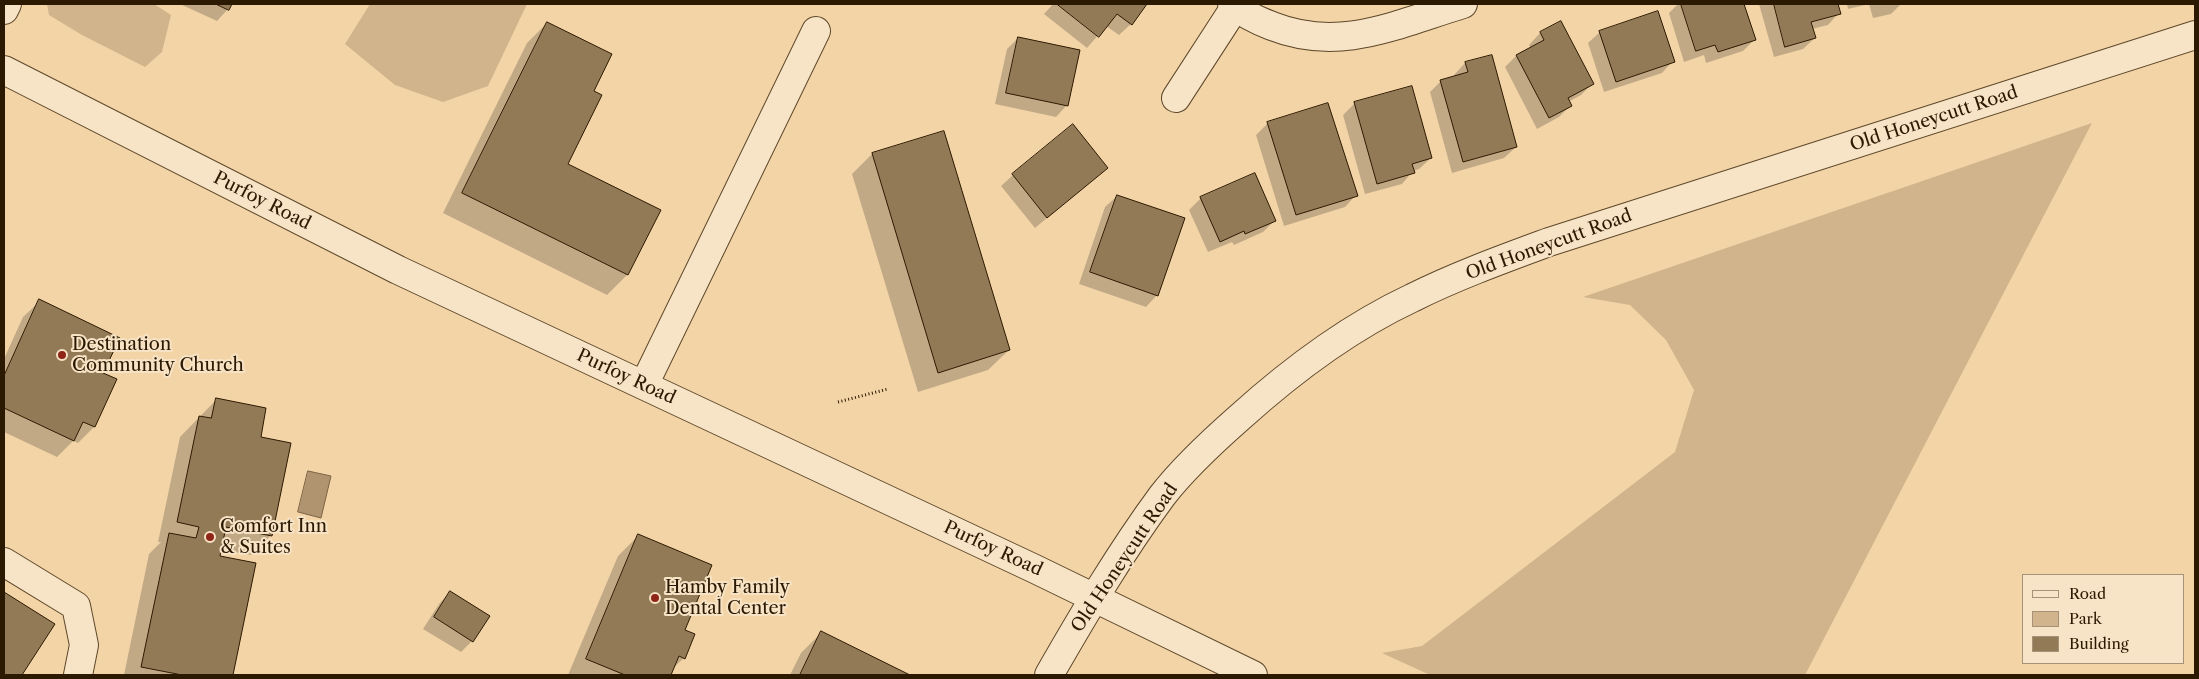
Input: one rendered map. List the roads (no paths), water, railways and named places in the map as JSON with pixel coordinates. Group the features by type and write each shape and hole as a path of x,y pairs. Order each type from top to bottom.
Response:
{"street":[{"path":"4,10 6,4"},
{"path":"1176,98 1234,5 1262,22 1293,34 1319,38 1347,38 1463,4"},
{"path":"644,385 816,31"},
{"name":"Old Honeycutt Road","path":"1049,675 1094,597 1163,495 1219,435 1283,379 1362,325 1411,298 1480,268 1549,242 2195,35"},
{"name":"Purfoy Road","path":"4,70 398,270 1094,597 1253,675"},
{"path":"4,562 76,606 84,645 78,675"}],"place":[{"name":"Destination Community Church","path":"62,355"},
{"name":"Comfort Inn & Suites","path":"210,537"},
{"name":"Hamby Family Dental Center","path":"655,598"}]}
